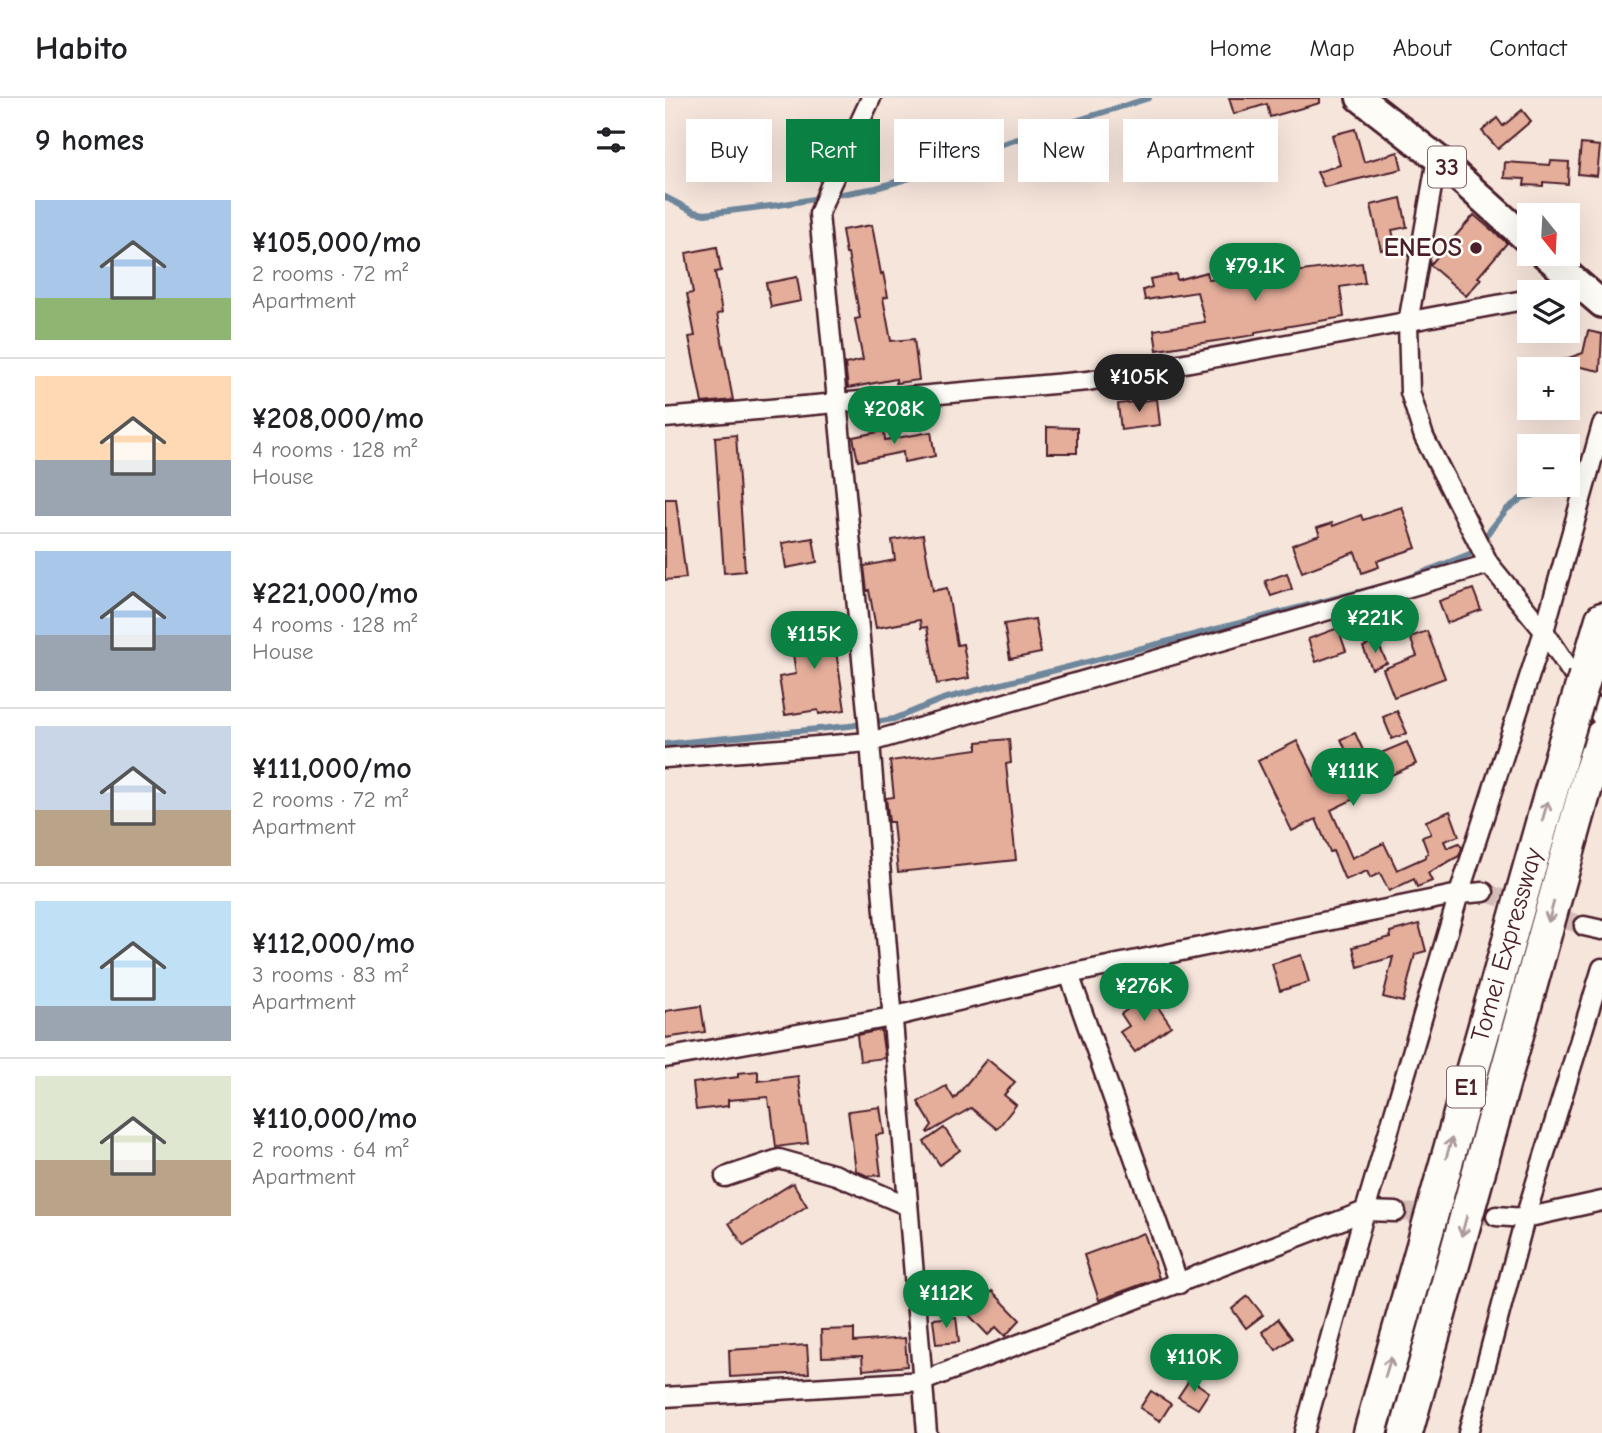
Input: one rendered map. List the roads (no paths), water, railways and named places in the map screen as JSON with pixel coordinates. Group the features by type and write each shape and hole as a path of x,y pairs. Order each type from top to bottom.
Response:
{"highway":[{"name":"Tomei Expressway","path":"1370,1433 1602,619"},
{"name":"Tomei Expressway","path":"1406,1433 1588,776 1602,736"}],"main road":[{"name":"33","path":"1360,98 1437,158 1517,230"},
{"path":"1555,266 1581,295"}],"street":[{"path":"871,98 819,214 870,741 927,1433"},
{"path":"1437,158 1408,323 1410,393 1424,437 1489,564 1544,631 1602,718"},
{"path":"665,418 1088,381 1517,301"},
{"path":"1304,1433 1365,1210 1459,894 1544,631 1602,425"},
{"path":"665,758 870,741 1489,564"},
{"path":"665,1058 891,1017 1069,974 1459,894 1485,892"},
{"path":"1468,1433 1525,1218 1602,968"},
{"path":"1069,974 1179,1284"},
{"path":"725,1177 779,1159 836,1175 908,1206"},
{"path":"1496,1216 1525,1218 1602,1201"},
{"path":"665,1397 923,1381 1365,1210 1396,1212"}],"waterway":[{"path":"665,197 694,212 705,214 779,205 876,188 930,172 986,149 1149,98"},
{"path":"1404,580 1472,553 1507,509 1526,497"},
{"path":"665,744 894,719 943,699 1387,585"}],"tunnel":[{"path":"1484,892 1584,926"},
{"path":"1396,1212 1496,1216"}],"place":[{"name":"ENEOS","path":"1476,248"}]}
